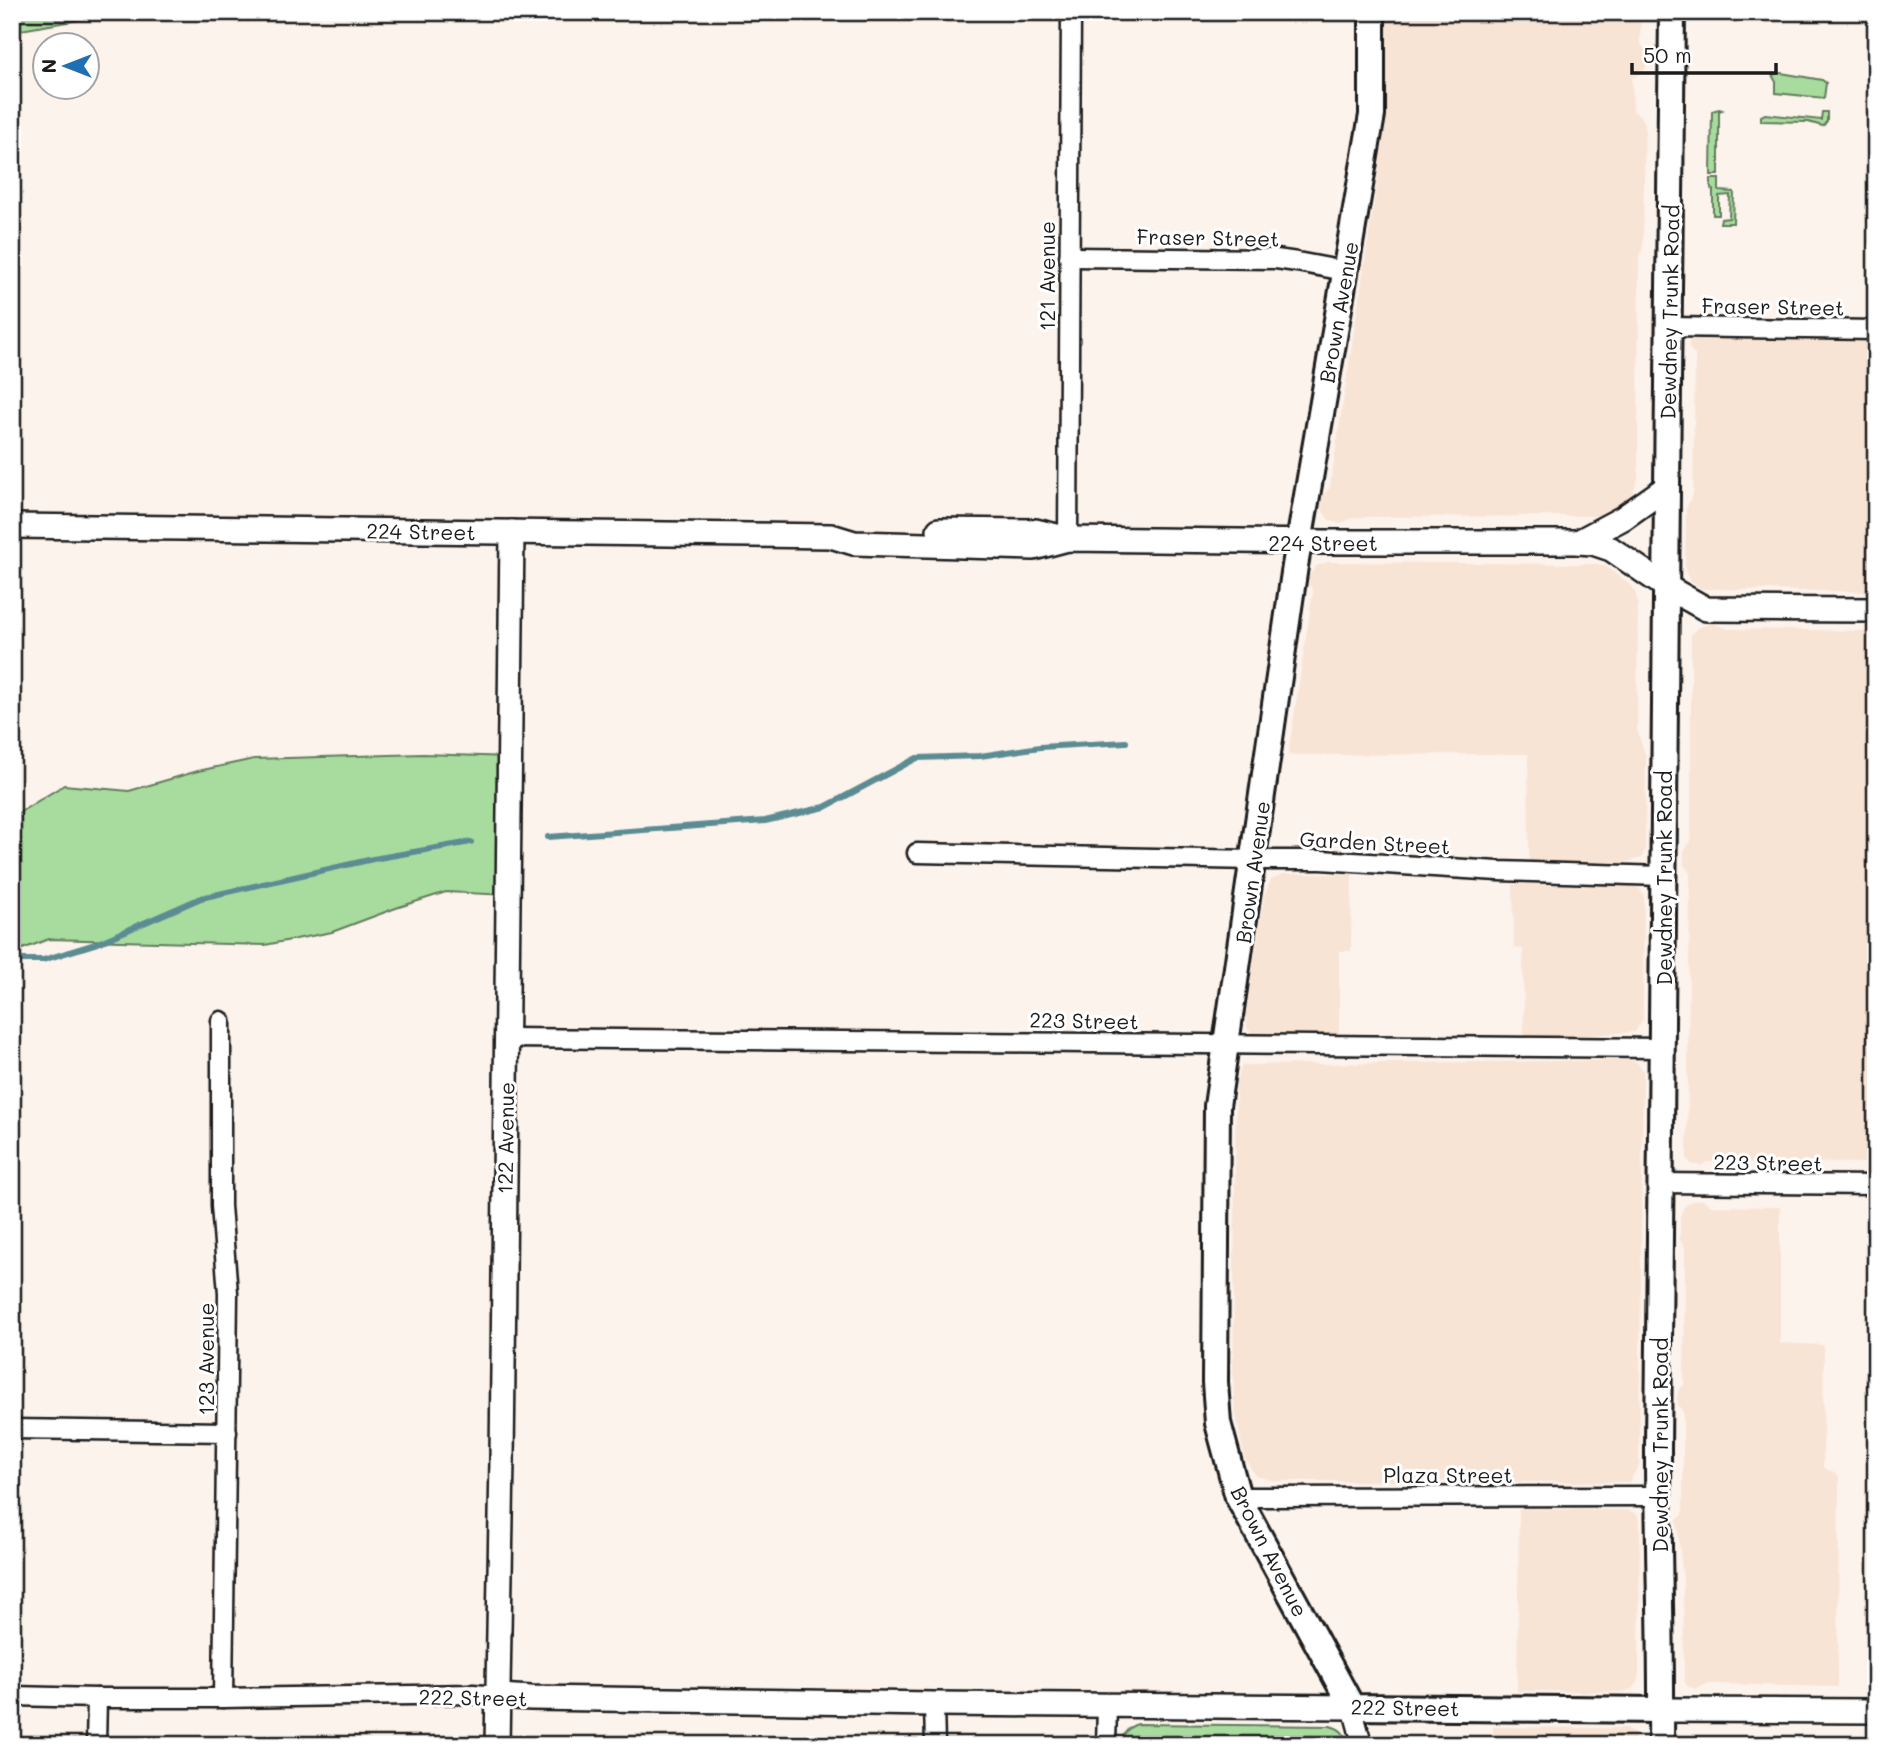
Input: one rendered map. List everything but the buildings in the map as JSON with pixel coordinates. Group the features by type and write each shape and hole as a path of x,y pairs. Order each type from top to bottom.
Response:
{"main road":[{"name":"Brown Avenue","path":"1352,1707 1238,1497 1218,1423 1215,1382 1217,1106 1299,542 1372,115 1372,12"},
{"name":"Dewdney Trunk Road","path":"1661,1745 1660,1183 1672,12"},
{"name":"222 Street","path":"1352,1707 1661,1710"}],"street":[{"name":"121 Avenue","path":"1068,539 1071,12"},
{"name":"Fraser Street","path":"1069,257 1276,260 1345,271"},
{"name":"Fraser Street","path":"1670,327 1876,330"},
{"name":"224 Street","path":"1578,542 1623,518 1667,487"},
{"name":"224 Street","path":"12,526 831,536 854,543 1034,548 1068,539 1578,542 1593,543 1611,549 1665,586 1706,609 1876,610"},
{"name":"122 Avenue","path":"497,1745 512,532"},
{"name":"Garden Street","path":"917,853 1321,860 1498,872 1663,876"},
{"name":"123 Avenue","path":"221,1021 221,1206 228,1293 223,1698"},
{"name":"223 Street","path":"506,1038 1662,1048"},
{"name":"223 Street","path":"1660,1183 1876,1185"},
{"path":"12,1429 228,1432"},
{"name":"Plaza Street","path":"1238,1497 1659,1496"},
{"name":"222 Street","path":"12,1696 223,1698 473,1694 531,1698 934,1704 1352,1707"},
{"path":"96,1745 97,1698"},
{"path":"934,1704 935,1745"},
{"path":"1107,1706 1107,1745"},
{"path":"1352,1707 1360,1745"},
{"name":"222 Street","path":"1661,1710 1876,1711"}],"shaded area":[{"path":"1387,12 1641,12 1640,42 1646,51 1646,67 1642,73 1632,78 1633,111 1641,116 1645,124 1643,247 1639,257 1638,478 1631,498 1622,508 1605,516 1355,517 1339,524 1328,519 1321,508 1323,496 1330,487 1387,117"},
{"path":"1695,335 1876,337 1876,592 1702,589 1690,581 1685,571 1686,509 1693,494 1695,355 1689,348 1689,343"},
{"path":"1328,562 1597,564 1604,565 1629,584 1635,591 1638,603 1637,730 1646,757 1645,850 1642,858 1619,864 1529,862 1528,754 1288,755 1313,591 1309,576 1316,566"},
{"path":"1712,623 1728,629 1876,631 1876,1163 1707,1162 1701,1166 1691,1164 1687,1158 1690,873 1684,865 1684,851 1691,841 1691,635 1697,628"},
{"path":"1283,874 1352,874 1351,951 1339,951 1339,1039 1258,1036 1253,1035 1247,1028 1246,1014 1264,896 1271,880"},
{"path":"1513,884 1634,886 1640,889 1644,896 1643,1019 1635,1032 1524,1039 1523,949 1514,948"},
{"path":"1637,1062 1643,1071 1639,1466 1629,1482 1275,1481 1256,1476 1245,1459 1234,1404 1236,1083 1242,1065"},
{"path":"1702,1199 1711,1206 1780,1207 1780,1343 1824,1345 1823,1467 1839,1476 1838,1687 1707,1684 1696,1689 1688,1687 1684,1681 1683,1581 1677,1523 1683,1515 1683,1412 1677,1397 1679,1389 1684,1385 1685,1247 1680,1240 1680,1217 1687,1204"},
{"path":"1519,1509 1626,1510 1637,1514 1640,1523 1639,1675 1632,1689 1622,1692 1517,1691"},
{"path":"1493,1727 1627,1728 1634,1734 1636,1745 1492,1745"}],"green space":[{"path":"12,12 124,12 12,30"},
{"path":"1781,73 1822,80 1826,83 1824,98 1776,93 1776,82 1772,75"},
{"path":"1722,110 1719,111 1719,175 1711,175 1712,111"},
{"path":"1822,112 1827,112 1827,121 1823,126 1808,122 1761,121 1761,116 1765,114 1821,120"},
{"path":"1711,179 1719,179 1719,191 1734,192 1733,223 1720,223 1721,219 1729,218 1730,195 1719,196 1719,215 1713,215"},
{"path":"423,754 510,757 508,895 446,892 332,932 265,945 49,939 12,953 12,817 64,785 129,791 198,771 254,759"},
{"path":"1138,1724 1330,1726 1342,1732 1346,1745 1121,1745 1126,1731"}],"waterway":[{"path":"548,837 765,821 825,807 917,758 980,756 1040,747 1126,742"},
{"path":"12,960 43,960 98,943 201,898 373,859 471,842"}]}
